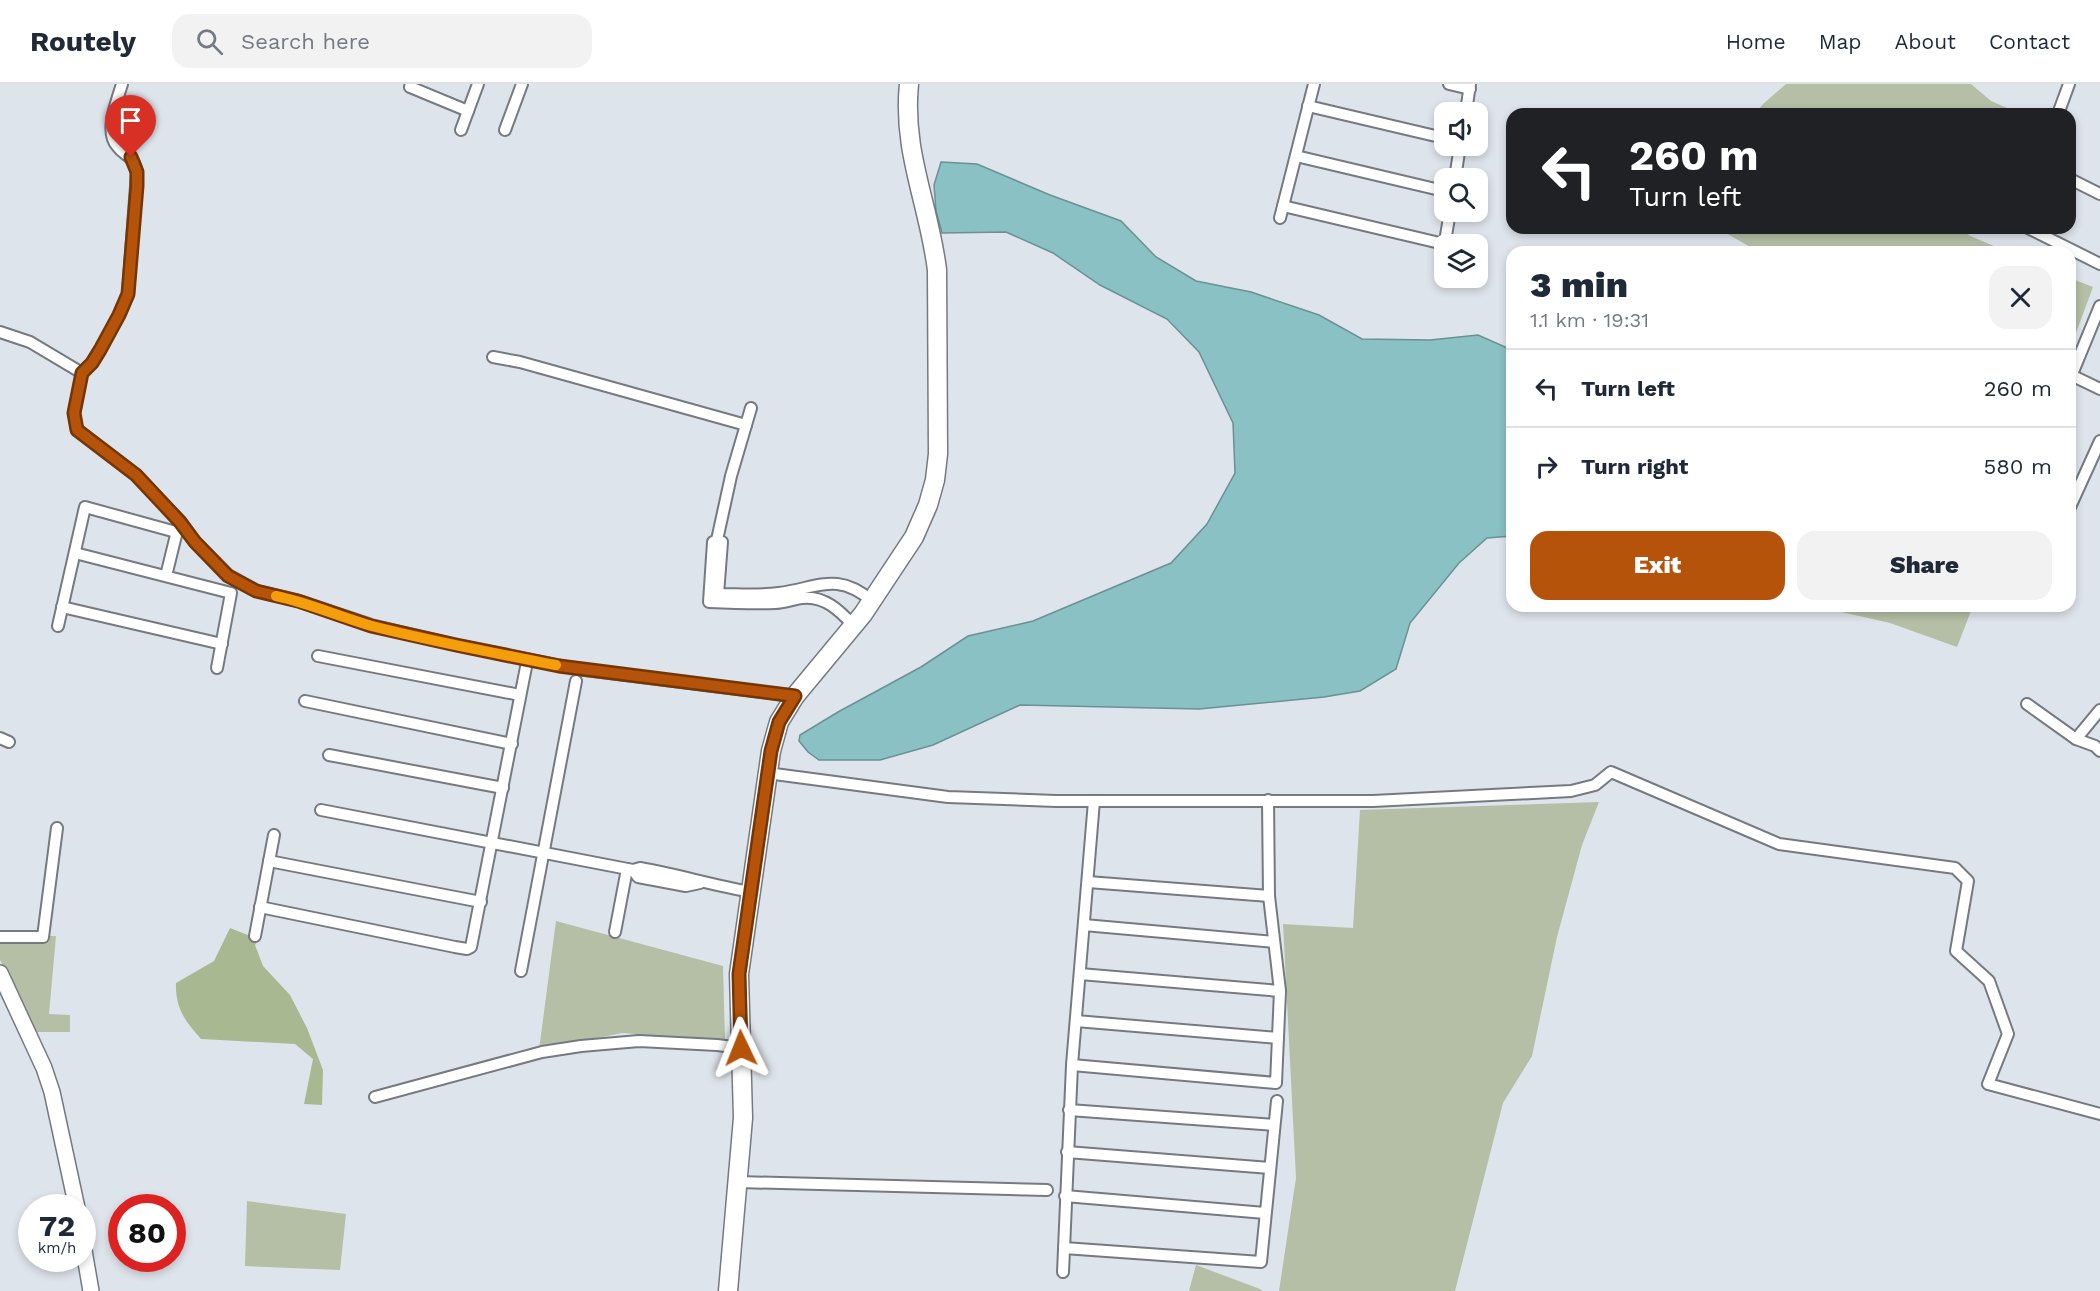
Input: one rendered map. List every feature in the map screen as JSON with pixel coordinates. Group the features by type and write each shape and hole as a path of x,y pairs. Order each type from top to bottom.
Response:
{"highway":[{"path":"728,1291 743,1118 739,974 771,751 779,722 795,696 872,601 914,537 928,506 935,480 938,454 937,270 907,128 909,84"}],"street":[{"path":"122,84 113,117 113,141 117,147 131,157 137,172 128,294 100,350 82,373 74,413 77,430 136,475 178,527 228,576 256,591 298,601 371,626 456,645 577,669 795,696"},
{"path":"461,130 478,84"},
{"path":"505,130 522,84"},
{"path":"1280,218 1314,84"},
{"path":"1449,84 1470,86 1468,102"},
{"path":"2060,108 2069,84"},
{"path":"410,87 468,111"},
{"path":"1308,106 1434,136"},
{"path":"1296,156 1434,189"},
{"path":"2076,182 2100,194"},
{"path":"1283,206 1434,242"},
{"path":"2040,234 2064,246"},
{"path":"2076,252 2100,264"},
{"path":"2076,367 2096,325 2100,306"},
{"path":"0,332 30,342 82,373"},
{"path":"493,357 520,362 746,425"},
{"path":"2076,379 2100,389"},
{"path":"751,408 731,476 717,540 713,542 709,602 778,604 805,597 815,598 825,601 840,611 853,626"},
{"path":"2076,494 2100,441"},
{"path":"58,626 85,507 178,527"},
{"path":"166,576 178,527"},
{"path":"717,540 722,542 718,594 777,593 829,583 843,584 858,589 872,601"},
{"path":"75,553 231,593 218,668"},
{"path":"62,607 222,644"},
{"path":"318,656 520,695"},
{"path":"260,907 467,949 471,947 526,667"},
{"path":"521,971 576,681"},
{"path":"305,701 512,744"},
{"path":"2027,704 2076,739 2095,746 2100,751"},
{"path":"2076,739 2100,710"},
{"path":"329,755 503,789"},
{"path":"767,773 948,797 1094,801 1373,801 1571,791 1595,785 1611,772 1779,844 1955,868 1968,881 1956,951 1989,981 2008,1034 1988,1083 2100,1114"},
{"path":"1072,1065 1276,1083 1280,991 1269,896 1268,800"},
{"path":"1063,1272 1069,1110 1094,801"},
{"path":"321,810 630,870 640,868 687,877 700,883 751,892"},
{"path":"0,937 43,937 57,828"},
{"path":"255,936 274,835"},
{"path":"269,861 481,902"},
{"path":"615,932 630,870"},
{"path":"1088,882 1269,896"},
{"path":"1084,925 1274,942"},
{"path":"0,973 44,1068 55,1103 74,1194"},
{"path":"1080,974 1280,991"},
{"path":"1076,1021 1278,1038"},
{"path":"375,1097 542,1052 581,1046 639,1041 741,1048"},
{"path":"1064,1248 1261,1262 1276,1101"},
{"path":"1069,1110 1274,1125"},
{"path":"1067,1152 1270,1168"},
{"path":"738,1182 1047,1190"},
{"path":"1065,1196 1265,1212"},
{"path":"88,1272 91,1291"}],"green space":[{"path":"1786,84 1971,84 1991,101 2007,108 1760,108"},
{"path":"1728,234 1969,234 1994,246 1748,246"},
{"path":"2076,280 2093,287 2076,333"},
{"path":"1841,612 1971,612 1957,647 1890,623"},
{"path":"1599,802 1582,845 1557,937 1532,1056 1503,1103 1455,1291 1279,1291 1296,1178 1283,924 1353,928 1360,810"},
{"path":"556,921 723,966 725,1041 622,1033 539,1050"},
{"path":"230,928 258,939 255,945 263,966 290,995 307,1028 323,1070 322,1105 304,1104 313,1059 295,1044 201,1039 182,1014 177,1000 176,983 214,961"},
{"path":"49,936 56,936 49,1014 70,1015 70,1032 34,1032 0,960 0,941 47,942"},
{"path":"247,1201 346,1214 340,1270 245,1266"},
{"path":"1196,1265 1260,1289 1263,1291 1189,1291"}],"water":[{"path":"941,162 977,164 1050,195 1121,221 1156,257 1196,281 1251,292 1319,315 1362,339 1430,340 1478,335 1506,347 1506,536 1487,538 1459,563 1410,623 1396,669 1360,691 1324,697 1199,709 1020,705 933,745 880,760 819,760 799,741 800,735 921,667 968,636 1033,621 1171,563 1207,524 1235,473 1233,423 1199,352 1167,319 1100,285 1053,253 1006,232 942,233 936,211 934,185"}],"slow traffic":[{"path":"276,596 298,601 371,626 556,665"}],"route":[{"path":"131,157 137,172 137,186 128,294 100,350 82,373 74,413 77,430 136,475 228,576 256,591 298,601 371,626 456,645 577,669 795,696 779,722 771,751 739,974 741,1048"}]}
